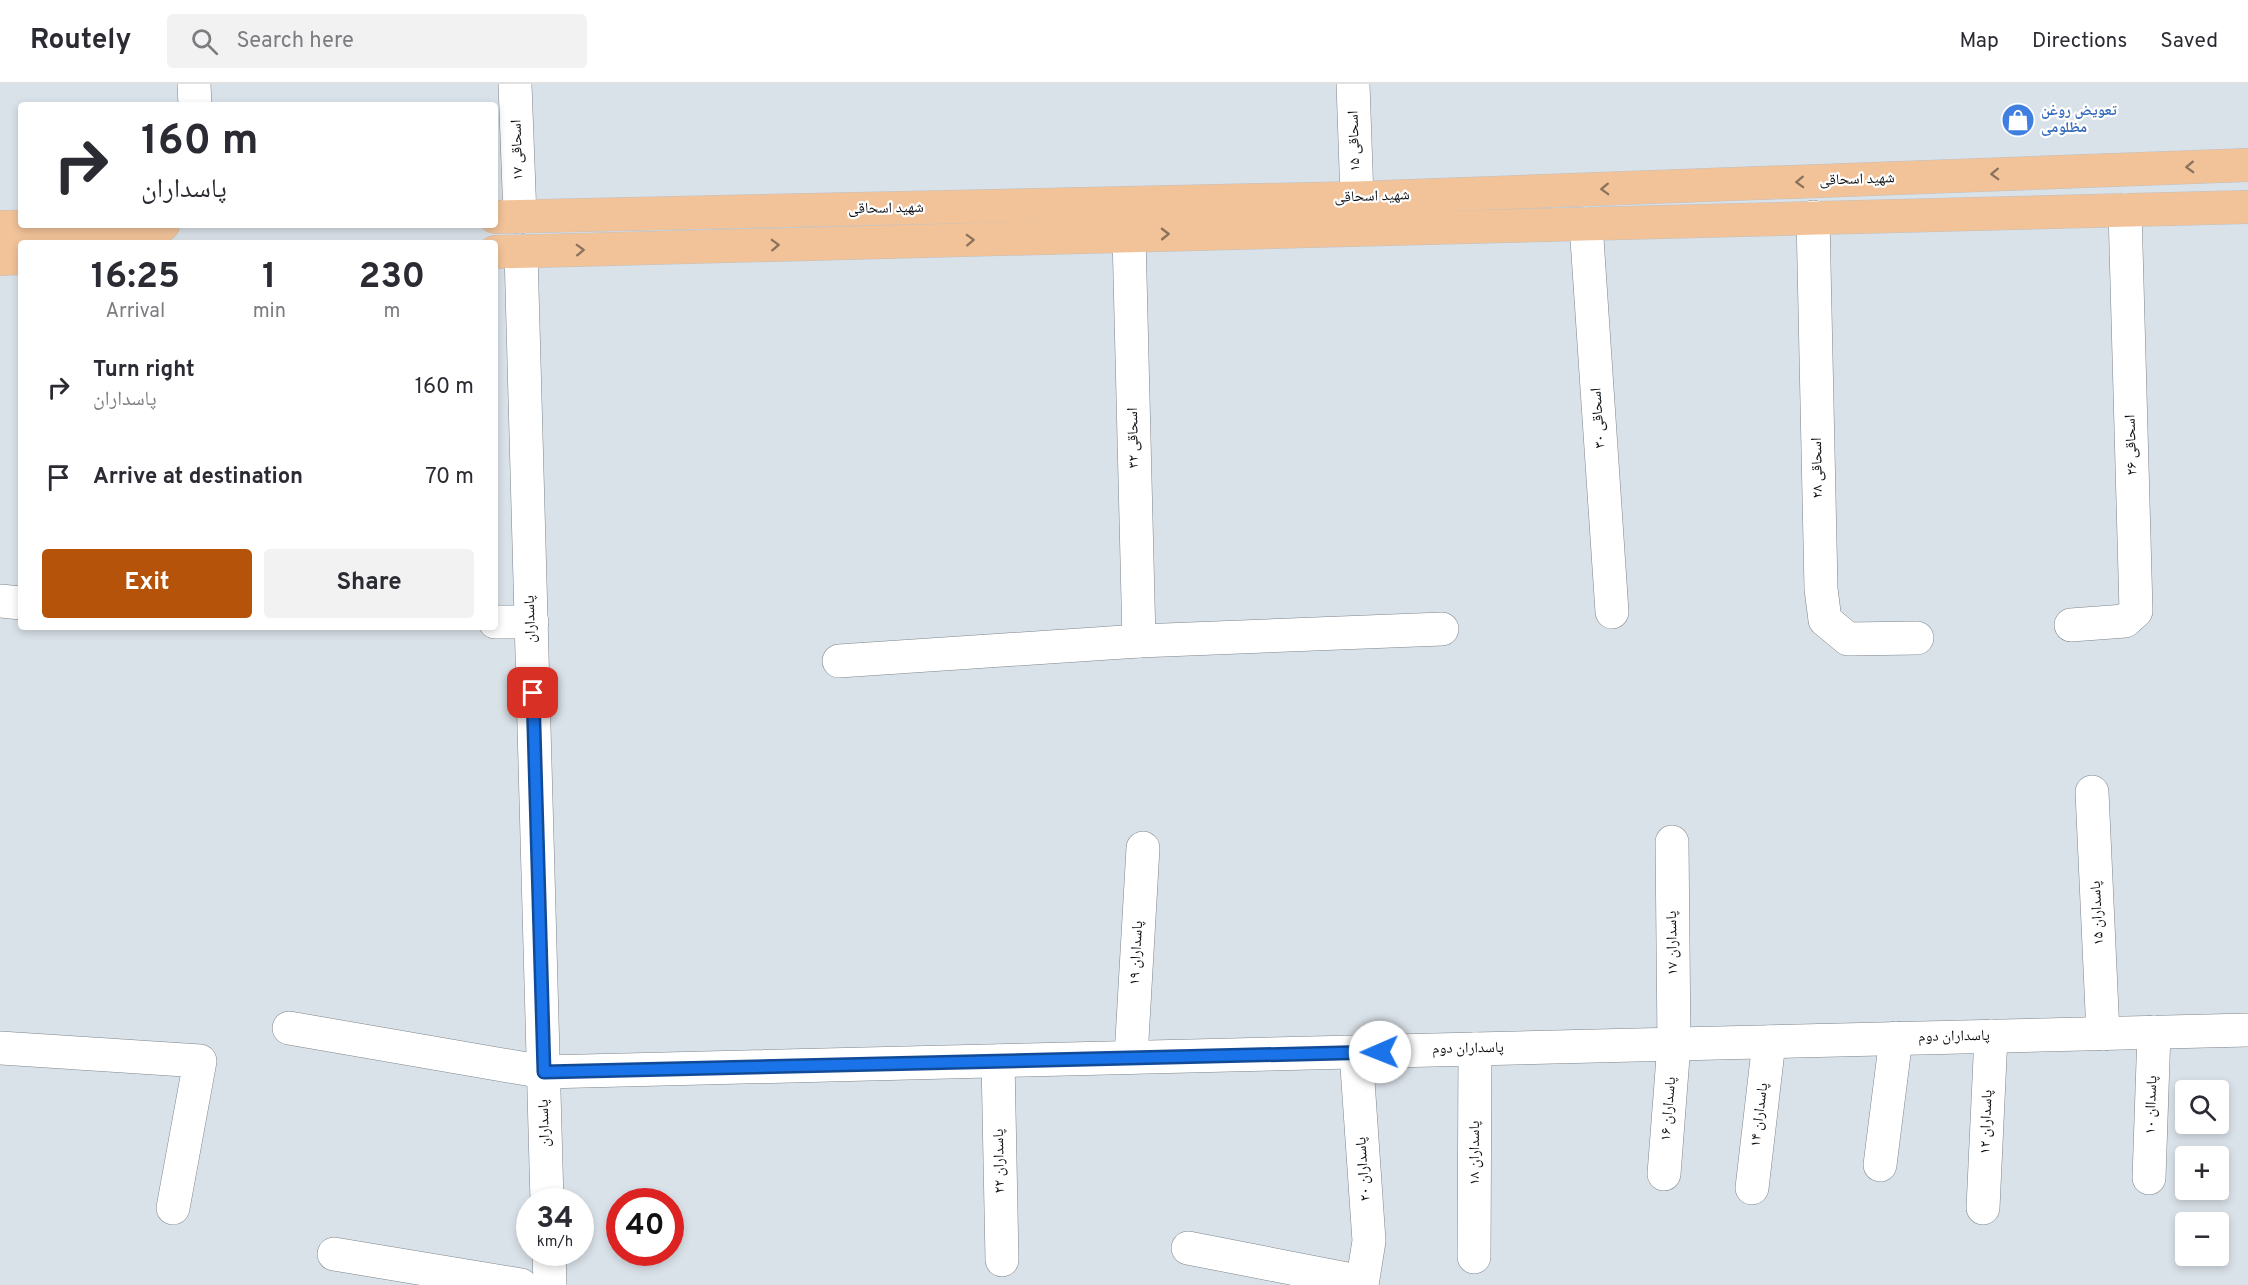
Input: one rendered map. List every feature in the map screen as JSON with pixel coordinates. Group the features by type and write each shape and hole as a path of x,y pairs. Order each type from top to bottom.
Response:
{"main road":[{"name":"شهید اسحاقی","path":"508,217 1357,198 2248,165"},
{"path":"508,217 508,252 2248,207"},
{"path":"0,227 18,227"},
{"path":"0,259 18,258"}],"street":[{"path":"194,84 195,102"},
{"name":"اسحاقی ۱۷","path":"508,217 515,84"},
{"name":"اسحاقی ۱۵","path":"1353,84 1357,198"},
{"name":"اسحاقی ۲۶","path":"2072,626 2125,621 2136,611 2125,210"},
{"name":"اسحاقی ۲۸","path":"1813,218 1821,589 1825,620 1848,639 1917,638"},
{"name":"اسحاقی ۳۰","path":"1586,224 1612,612"},
{"name":"اسحاقی ۳۲","path":"1129,235 1139,641"},
{"name":"پاسداران","path":"508,252 531,622 548,1188"},
{"path":"0,601 18,603"},
{"path":"498,622 531,622"},
{"path":"839,661 1139,641 1442,628"},
{"name":"پاسداران ۱۵","path":"2092,792 2103,1034"},
{"name":"پاسداران ۱۷","path":"1672,842 1674,1044"},
{"name":"پاسداران ۱۹","path":"1131,1058 1143,848"},
{"name":"پاسداران دوم","path":"289,1028 544,1072 2248,1030"},
{"name":"پاسداان ۱۰","path":"2149,1178 2154,1032"},
{"name":"پاسداران ۱۲","path":"1983,1208 1991,1036"},
{"path":"1880,1166 1896,1038"},
{"name":"پاسداران ۱۴","path":"1752,1188 1769,1042"},
{"name":"پاسداران ۱۶","path":"1664,1174 1674,1044"},
{"path":"0,1048 200,1061 173,1208"},
{"name":"پاسداران ۱۸","path":"1474,1257 1475,1049"},
{"name":"پاسداران ۲۰","path":"1356,1052 1369,1241 1362,1283"},
{"name":"پاسداران ۲۲","path":"998,1061 1002,1260"},
{"path":"1188,1248 1362,1283"},
{"path":"334,1254 521,1285"},
{"path":"549,1266 550,1285"}],"place":[{"name":"تعویض روغن مظلومی","path":"2018,120"}],"route":[{"path":"533,693 544,1072 1380,1052"}]}
